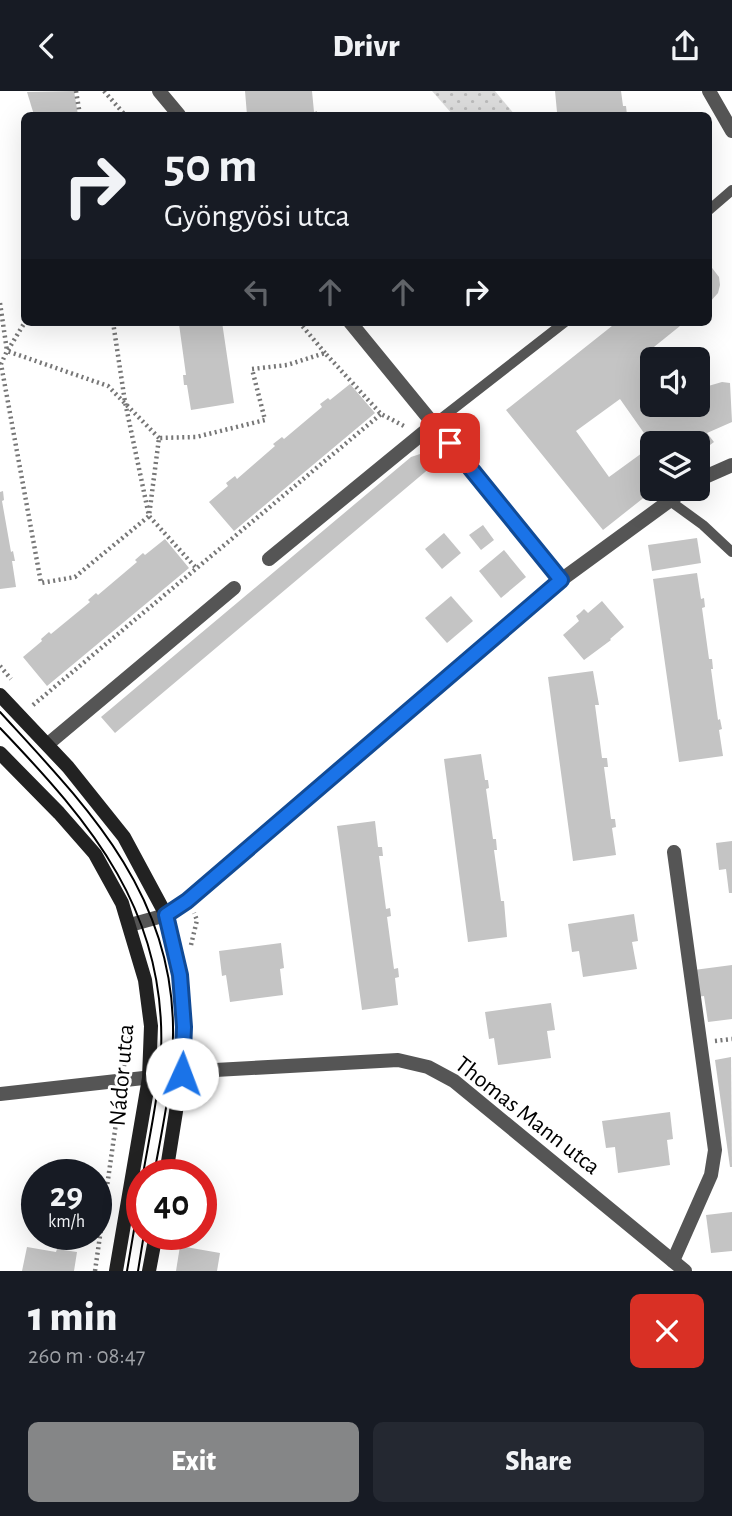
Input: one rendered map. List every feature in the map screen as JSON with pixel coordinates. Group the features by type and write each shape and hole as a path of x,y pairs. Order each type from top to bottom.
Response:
{"street":[{"path":"159,91 176,112"},
{"path":"709,91 732,131"},
{"path":"353,326 561,580"},
{"path":"268,559 434,423"},
{"path":"710,475 732,465"},
{"path":"0,753 60,813 95,854 110,879 130,925 166,915 187,901 561,580 670,501"},
{"path":"48,744 234,587"},
{"path":"0,695 48,744 124,837 166,915 180,975 184,1027 182,1074 168,1159"},
{"path":"673,1261 711,1175 715,1150 674,852"},
{"name":"Nádor utca","path":"116,1271 149,1077 151,1026 145,979 130,925"},
{"name":"Thomas Mann utca","path":"0,1094 182,1074 398,1060 428,1067 454,1081 685,1271"},
{"path":"149,1271 153,1250"}],"lane":[{"path":"712,207 732,190"},
{"path":"434,423 560,326"},
{"path":"670,501 703,525 732,552"}],"path":[{"path":"76,91 80,112"},
{"path":"104,91 122,112"},
{"path":"0,303 8,351"},
{"path":"23,326 0,365 41,583 75,577 149,516 159,438"},
{"path":"114,326 125,402 149,516 197,569"},
{"path":"302,326 381,414 421,434"},
{"path":"0,345 8,351 108,386 159,438 196,437 265,420 252,369 287,365 326,353"},
{"path":"32,706 381,414"},
{"path":"95,1271 119,1103"}],"shaded area":[{"path":"432,91 495,91 512,112 450,112"}],"building":[{"path":"74,91 78,112 33,112 27,92"},
{"path":"245,91 312,91 314,112 247,112"},
{"path":"555,91 621,91 627,112 557,112"},
{"path":"712,268 719,277 718,293 712,300"},
{"path":"179,326 223,326 234,403 191,410 187,385 184,385 183,375 186,375"},
{"path":"612,326 680,326 654,347 640,347 640,417 710,417 710,386 722,382 730,383 732,422 710,432 643,431 620,399 576,431 609,477 640,454 640,501 603,530 506,410"},
{"path":"350,384 375,413 234,531 209,502 228,486 226,483 235,476 237,479 275,446 273,444 282,437 284,439 322,407 320,404 328,398 330,400"},
{"path":"420,454 431,467 115,733 101,717 411,457"},
{"path":"3,491 2,501 15,561 12,561 16,587 0,589 0,492"},
{"path":"483,525 494,540 481,550 469,535"},
{"path":"444,533 461,553 442,569 425,549"},
{"path":"697,538 701,563 652,571 648,545"},
{"path":"165,539 189,568 47,686 23,657 49,632 51,634 90,602 88,600 96,593 98,595 137,562 135,560 143,553 145,555"},
{"path":"504,550 526,577 501,598 479,571"},
{"path":"697,573 701,599 704,598 705,607 702,608 709,659 712,659 718,720 720,719 722,729 719,730 723,756 679,762 653,579"},
{"path":"451,596 473,621 447,643 425,618"},
{"path":"602,601 624,627 584,660 563,635 579,621 576,616 584,609 588,613"},
{"path":"593,671 599,705 595,705 602,758 607,758 608,767 604,767 611,819 615,819 616,827 612,828 616,855 573,861 548,677"},
{"path":"481,754 485,780 488,780 489,788 486,789 493,839 496,839 497,850 494,850 501,901 504,901 507,937 468,942 444,759"},
{"path":"375,821 378,847 382,847 383,856 379,856 386,909 390,908 391,916 387,917 394,969 398,968 399,977 395,978 398,1005 362,1010 337,826"},
{"path":"732,841 732,893 729,893 726,869 719,870 716,843"},
{"path":"634,914 638,941 632,942 637,969 583,977 579,951 572,952 568,924"},
{"path":"281,943 283,995 230,1002 226,975 222,976 219,951"},
{"path":"732,965 732,1019 708,1022 704,996 697,997 694,970"},
{"path":"551,1003 555,1030 547,1031 551,1058 498,1065 494,1038 489,1039 485,1012"},
{"path":"731,1057 732,1167 730,1167 715,1060"},
{"path":"670,1112 673,1139 667,1140 670,1165 618,1173 615,1147 606,1148 602,1121"},
{"path":"732,1212 732,1251 711,1253 706,1215"},
{"path":"26,1250 77,1252 74,1271 22,1271"},
{"path":"179,1250 220,1253 217,1271 176,1271"}],"tram line":[{"path":"0,712 92,816 140,891 157,933 168,977 173,1045 157,1159"},
{"path":"0,728 65,799 93,836 117,874 137,914 151,956 160,1002 161,1053 146,1159"},
{"path":"127,1271 131,1250"},
{"path":"138,1271 141,1250"}],"route":[{"path":"182,1074 184,1027 180,975 166,915 187,901 561,580 450,443"}]}
